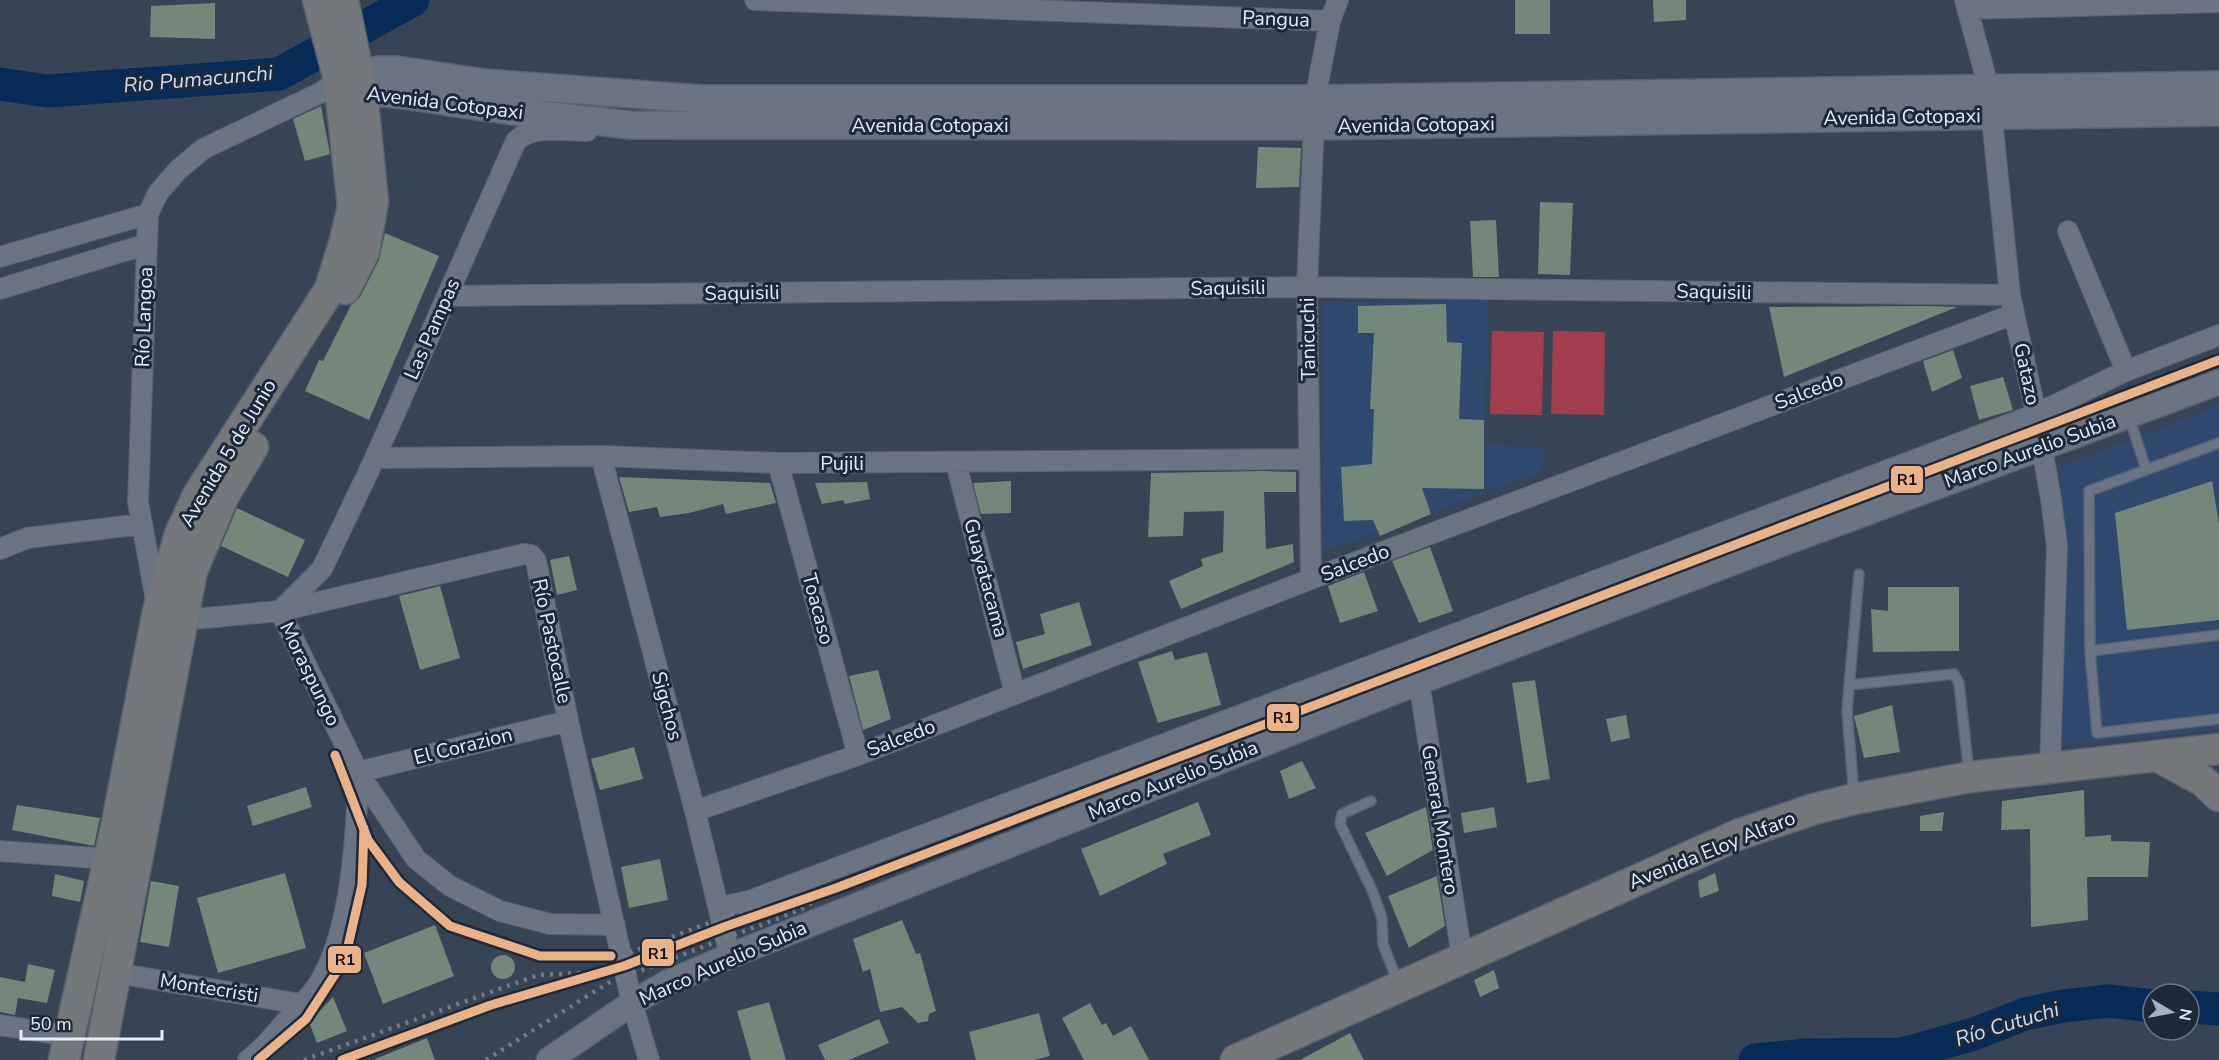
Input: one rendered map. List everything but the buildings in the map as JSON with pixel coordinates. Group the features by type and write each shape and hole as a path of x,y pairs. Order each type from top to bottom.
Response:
{"main road":[{"name":"Avenida 5 de Junio","path":"99,1060 116,973 130,826 170,615 180,534 198,495 330,289 353,207 345,80 332,9"},
{"name":"Avenida Cotopaxi","path":"345,80 378,70 397,70 485,83 701,99 1315,99 2219,85"},
{"name":"Avenida Cotopaxi","path":"345,80 392,92 534,114 630,125 1315,126 2219,112"},
{"path":"1631,94 1633,121"},
{"name":"Avenida Eloy Alfaro","path":"1236,1060 1740,834 1814,809 1970,777 2216,749"},
{"path":"2157,756 2203,781 2219,796"},
{"name":"Avenida 5 de Junio","path":"66,1048 109,859 130,826"}],"street":[{"name":"Pangua","path":"755,0 1330,21"},
{"name":"Pangua","path":"1315,99 1330,21 1338,0"},
{"path":"1989,89 1966,4 2219,2"},
{"name":"Río Langoa","path":"170,615 142,524 138,502 148,214 158,193 178,170 203,148 345,80"},
{"name":"Gatazo","path":"1989,89 2012,305 2036,414 2057,546 2050,767"},
{"name":"Tanicuchi","path":"1311,579 1307,287 1315,99"},
{"name":"Las Pampas","path":"280,611 322,569 375,458 516,141 524,134 534,131 588,131 630,125"},
{"path":"0,257 148,214"},
{"path":"2068,231 2126,371"},
{"path":"0,289 147,244"},
{"name":"Saquisili","path":"447,296 1307,287 2012,305"},
{"name":"Salcedo","path":"695,812 858,755 2012,305"},
{"name":"Marco Aurelio Subia","path":"718,908 760,897 2036,414 2126,371 2219,335"},
{"name":"Marco Aurelio Subia","path":"549,1060 632,1003 667,983 730,956 1419,682 2219,382"},
{"name":"Pujili","path":"375,458 601,456 778,463 1309,459"},
{"name":"Sigchos","path":"601,456 695,812 730,956"},
{"name":"Toacaso","path":"778,463 858,755"},
{"name":"Guayatacama","path":"956,463 1016,693"},
{"path":"0,549 27,538 142,524"},
{"name":"Río Pastocalle","path":"170,615 280,611 524,554 531,555 536,561 568,721 632,1003 649,1060"},
{"name":"Moraspungo","path":"280,611 358,772 416,859 450,886 500,911 550,924 615,925"},
{"name":"General Montero","path":"1419,682 1462,957"},
{"name":"El Corazion","path":"358,772 568,721"},
{"path":"248,1060 260,1051 319,984 337,946 351,869 358,812 358,772"},
{"path":"0,851 109,859"},
{"name":"Montecristi","path":"116,973 301,1004"},
{"path":"0,1025 66,1048"}],"lane":[{"path":"2128,415 2146,469"},
{"path":"2219,443 2089,491 2090,651 2097,733 2219,719"},
{"path":"1854,799 1847,710 1859,574"},
{"path":"2090,651 2219,636"},
{"path":"1849,686 1954,674 1959,683 1970,777"},
{"path":"1371,801 1342,814 1340,824 1372,890 1382,918 1383,944 1399,986"}],"shaded area":[{"path":"1488,299 1485,445 1544,447 1542,472 1323,552 1322,303"},
{"path":"1492,331 1544,332 1542,415 1490,414"},
{"path":"1553,331 1605,332 1604,415 1551,414"},
{"path":"2219,405 2219,730 2065,745 2059,728 2065,609 2060,467"}],"waterway":[{"name":"Rio Pumacunchi","path":"0,84 47,91 279,74 413,0"},
{"name":"Río Cutuchi","path":"1755,1060 1806,1055 1903,1054 1974,1034 2025,1014 2063,1006 2109,1001 2141,1005"},
{"name":"Río Cutuchi","path":"2201,1008 2219,1009"}],"railway":[{"path":"335,755 368,840 399,882 450,926 540,956 621,956 736,913 777,909"},
{"path":"258,1060 306,1019 345,959 362,885 364,831"},
{"path":"486,1060 608,983 800,910 836,888"},
{"path":"304,1060 538,975 604,972"}],"transit line":[{"name":"R1","path":"342,1060 491,1005 624,966 724,927 836,888 2219,360"},
{"name":"R1","path":"335,755 368,840 399,882 450,926 540,956 611,956"},
{"name":"R1","path":"258,1060 306,1019 345,959 362,885 364,828"}]}
